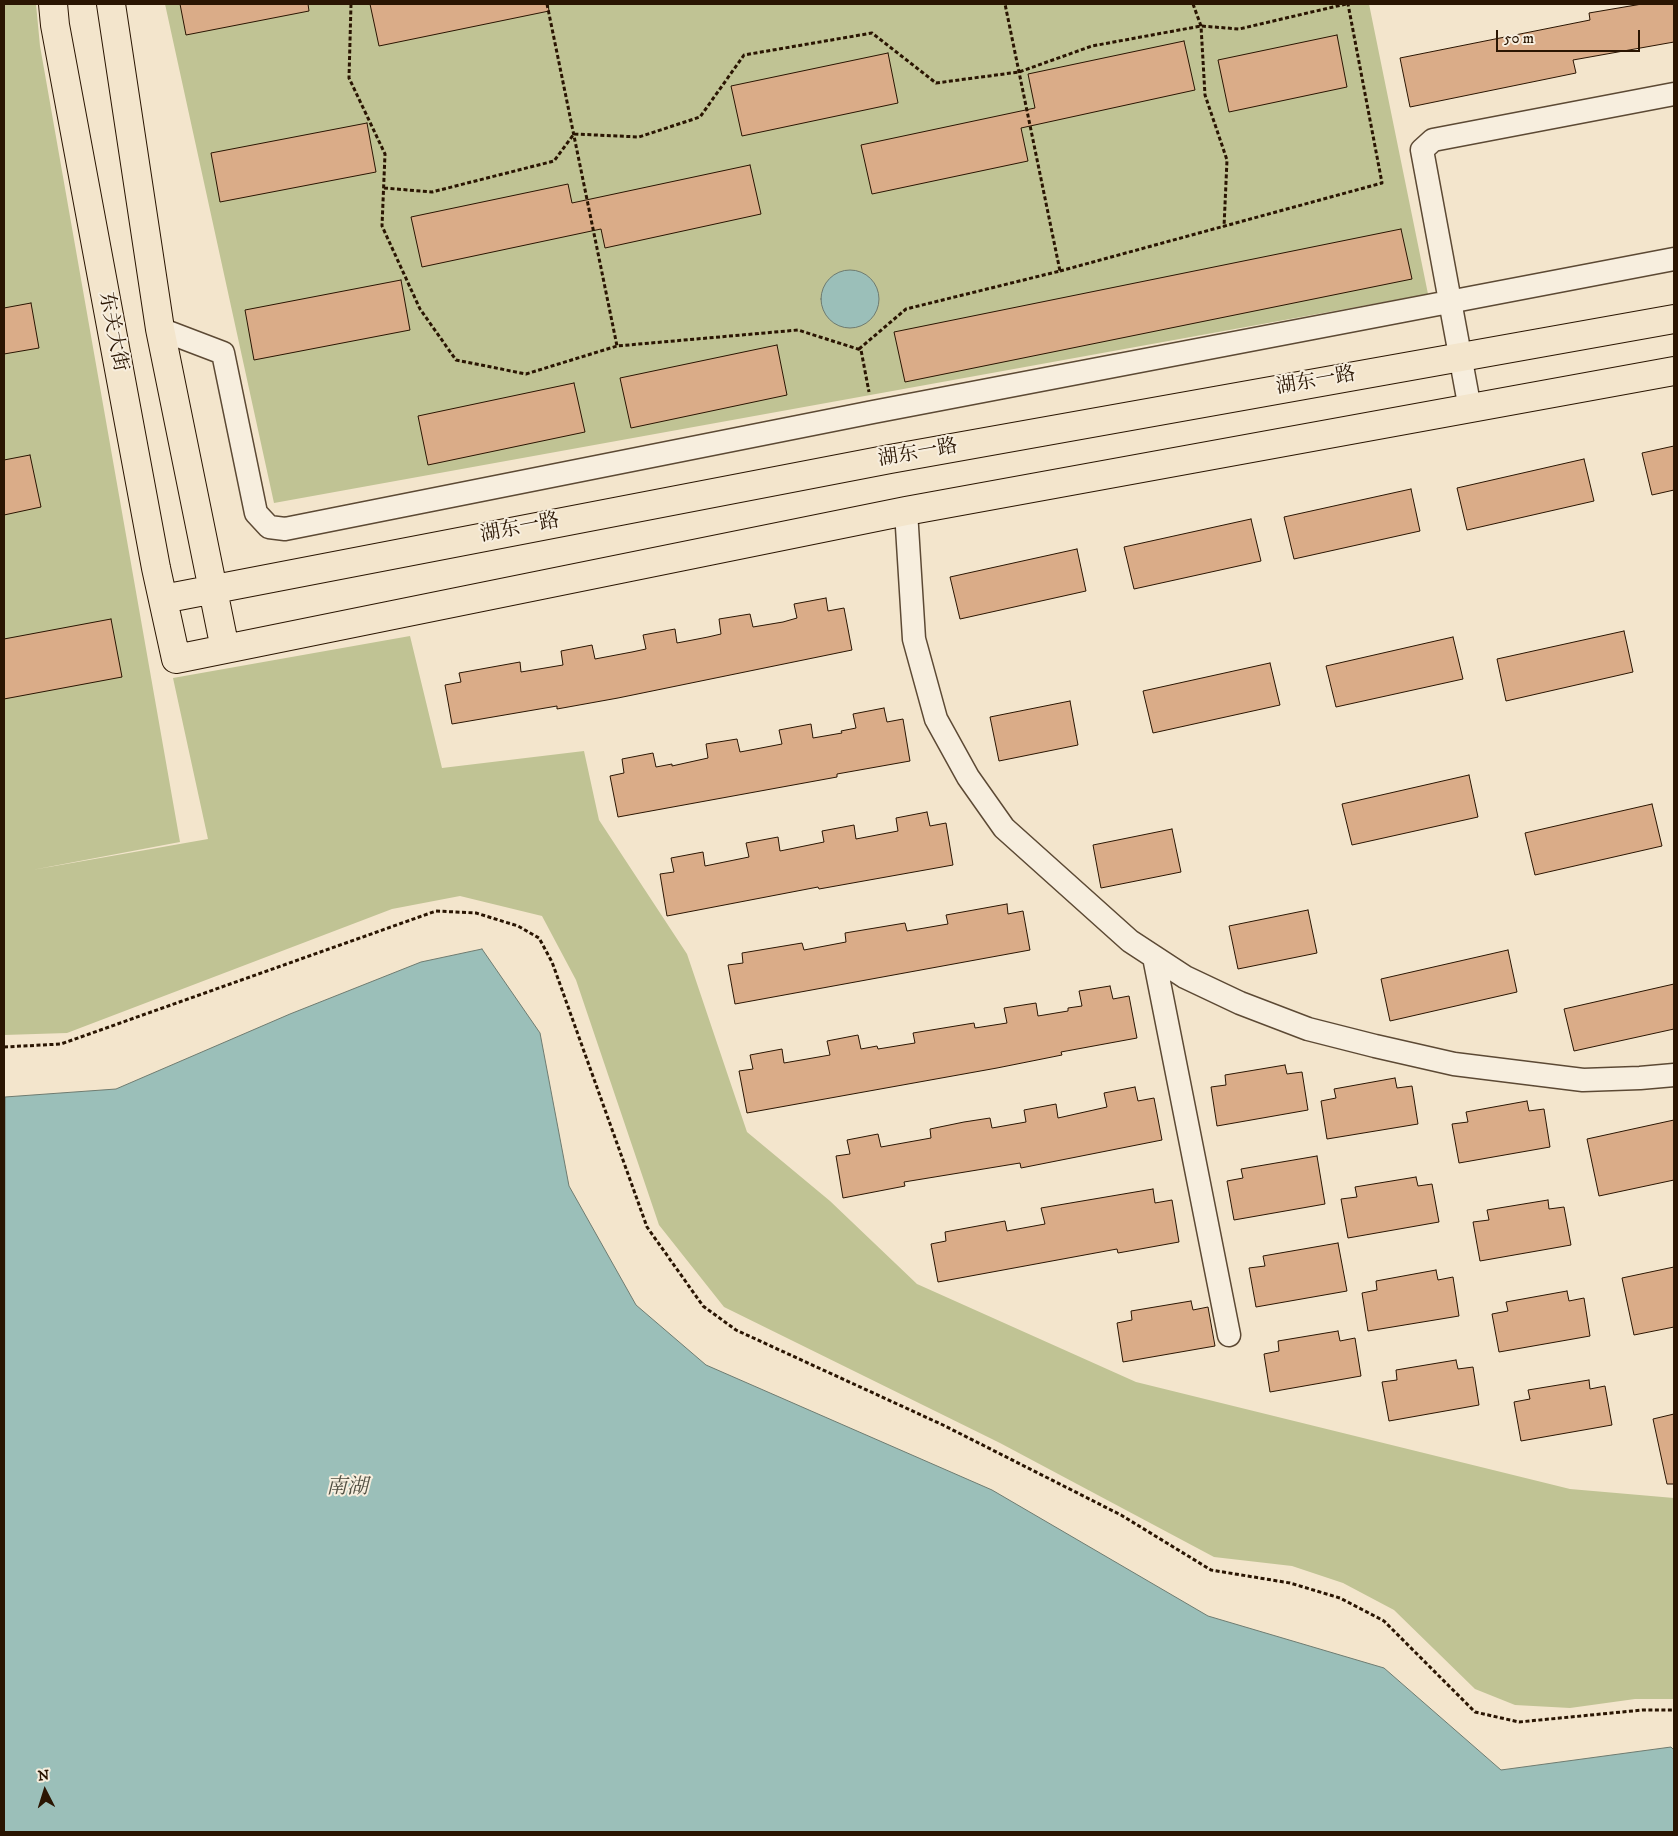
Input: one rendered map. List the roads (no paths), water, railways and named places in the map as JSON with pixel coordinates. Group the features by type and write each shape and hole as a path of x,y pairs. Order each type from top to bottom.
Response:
{"main road":[{"name":"东关大街","path":"53,4 163,599 176,659 225,649"},
{"path":"111,4 160,329 225,649 906,511 1674,371"},
{"name":"湖东一路","path":"163,599 890,459 1674,319"}],"street":[{"path":"1470,409 1422,150 1433,140 1674,94"},
{"path":"160,329 223,353 256,513 268,527 285,529 873,412 1674,259"},
{"path":"906,511 914,639 936,719 968,777 1004,828 1130,941 1185,977 1240,1003 1308,1029 1375,1046 1454,1064 1583,1080 1674,1075"},
{"path":"1154,957 1229,1336"}],"water":[{"path":"850,270 861,272 874,283 879,299 877,310 866,323 850,328 839,326 826,315 821,299 823,288 834,275"},
{"name":"南湖","path":"482,949 540,1033 569,1186 636,1305 706,1365 992,1490 1208,1616 1384,1668 1501,1770 1671,1747 1674,1750 1674,1832 4,1832 5,1097 116,1089 290,1014 421,962"}]}
